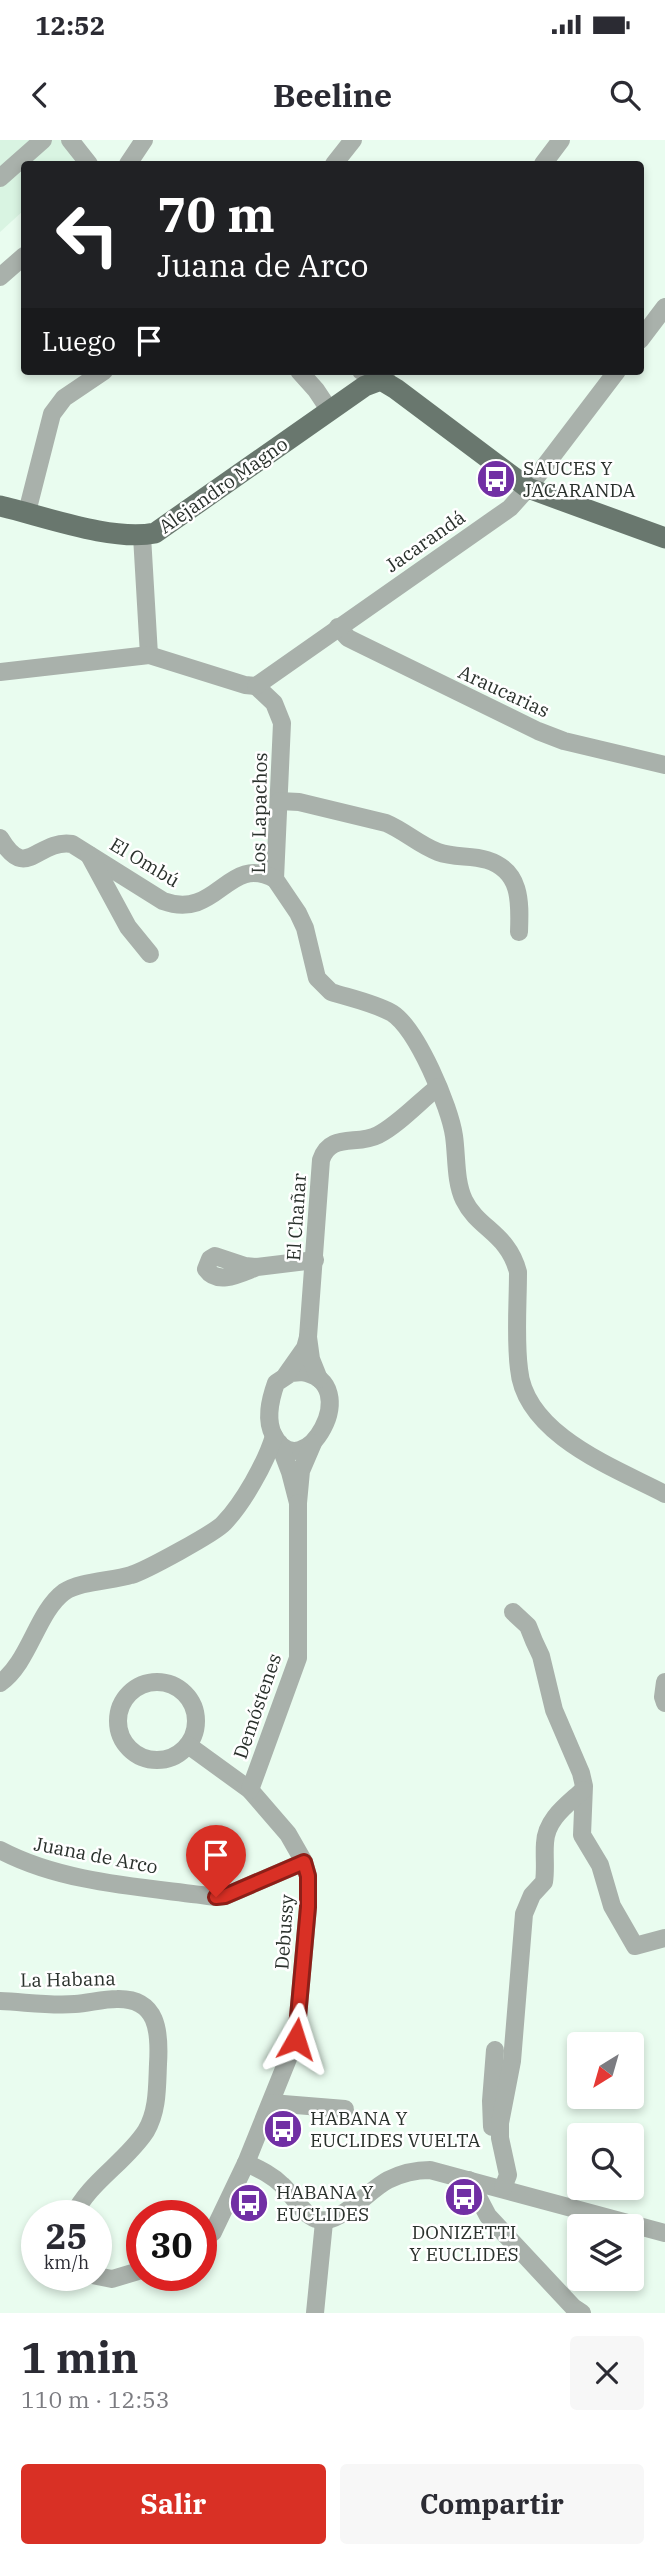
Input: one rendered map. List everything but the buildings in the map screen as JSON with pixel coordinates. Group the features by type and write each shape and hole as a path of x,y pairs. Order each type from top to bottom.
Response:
{"main road":[{"name":"Alejandro Magno","path":"0,506 109,533 142,536 165,527 365,386 384,376"},
{"path":"384,376 396,389 528,488 665,538"}],"street":[{"path":"0,178 43,140"},
{"path":"70,140 87,161"},
{"path":"134,161 145,140"},
{"path":"336,161 353,140"},
{"path":"545,161 561,140"},
{"path":"0,277 21,260"},
{"path":"644,335 665,307"},
{"path":"27,512 52,414 64,398 98,375"},
{"path":"303,375 330,411"},
{"name":"Jacarandá","path":"256,685 510,508 614,375"},
{"path":"142,536 149,655"},
{"name":"Araucarias","path":"338,627 348,638 538,731 564,741 665,765"},
{"path":"0,672 149,655 245,685 256,685"},
{"name":"Los Lapachos","path":"256,685 274,704 282,723 275,879 305,928 317,978 322,985 331,992 394,1014 407,1028 421,1051 438,1087 454,1133 463,1197 468,1207 510,1250 515,1259 518,1272 519,1372 530,1402 543,1419 575,1447 665,1494"},
{"path":"279,801 299,802 386,823 399,828 428,848 461,858 486,860 496,865 515,883 518,890 519,932"},
{"name":"El Ombú","path":"0,838 8,852 16,859 23,860 63,843 87,852 163,901 175,905 197,904 242,875 252,872 275,879"},
{"path":"87,852 128,927 150,954"},
{"name":"El Chañar","path":"319,1379 311,1359 308,1337 321,1160 324,1152 339,1141 377,1136 438,1087"},
{"path":"257,1267 315,1260"},
{"name":"El Chañar","path":"286,1375 299,1359 308,1337"},
{"path":"286,1375 302,1373 319,1379"},
{"name":"Demóstenes","path":"286,1375 276,1383 269,1417 290,1472 298,1503"},
{"name":"Demóstenes","path":"304,1862 288,1834 250,1790 296,1666 298,1503 301,1471 313,1443 325,1426 330,1410 326,1390 319,1379"},
{"path":"0,1683 12,1672 53,1606 66,1591 142,1571 220,1527 257,1475 276,1440 289,1451 296,1452 313,1443"},
{"path":"257,1475 269,1466 277,1465 290,1472"},
{"path":"513,1612 528,1626 541,1656 554,1710 582,1773 582,1835 600,1865 612,1906 635,1946 665,1938"},
{"path":"156,1681 180,1689 189,1698 196,1722 188,1745 178,1754 165,1759 152,1760 139,1756 128,1748 117,1724 124,1699 133,1689 156,1681"},
{"path":"665,1682 665,1703"},
{"path":"188,1745 250,1790"},
{"path":"503,2188 508,2175 500,2142 502,2112 512,2061 524,1913 532,1895 544,1882 545,1841 549,1825 583,1790"},
{"name":"Juana de Arco","path":"0,1850 22,1862 73,1876 216,1897 225,1896 304,1862"},
{"name":"Debussy","path":"246,2163 298,2029 308,1907 308,1876 304,1862"},
{"name":"La Habana","path":"0,2001 61,2004 128,2000 141,2005 152,2014 159,2028 152,2120 133,2148 83,2200"},
{"path":"495,2050 491,2120 493,2131 500,2142"},
{"path":"271,2104 345,2109"},
{"path":"217,2224 246,2163 273,2176 312,2218 324,2222 340,2216 367,2193 402,2174 430,2170 665,2233"},
{"path":"469,2180 488,2216 573,2307 582,2313"},
{"path":"315,2313 324,2222"}],"shaded area":[{"path":"0,140 76,140 88,153 79,161 21,161 21,213 0,232"}],"place":[{"name":"SAUCES Y JACARANDA","path":"496,479"},
{"name":"HABANA Y EUCLIDES VUELTA","path":"283,2129"},
{"name":"DONIZETTI Y EUCLIDES","path":"464,2197"},
{"name":"HABANA Y EUCLIDES","path":"249,2203"}],"route":[{"path":"216,1897 225,1896 304,1862 308,1876 308,1907 296,2039"}]}
